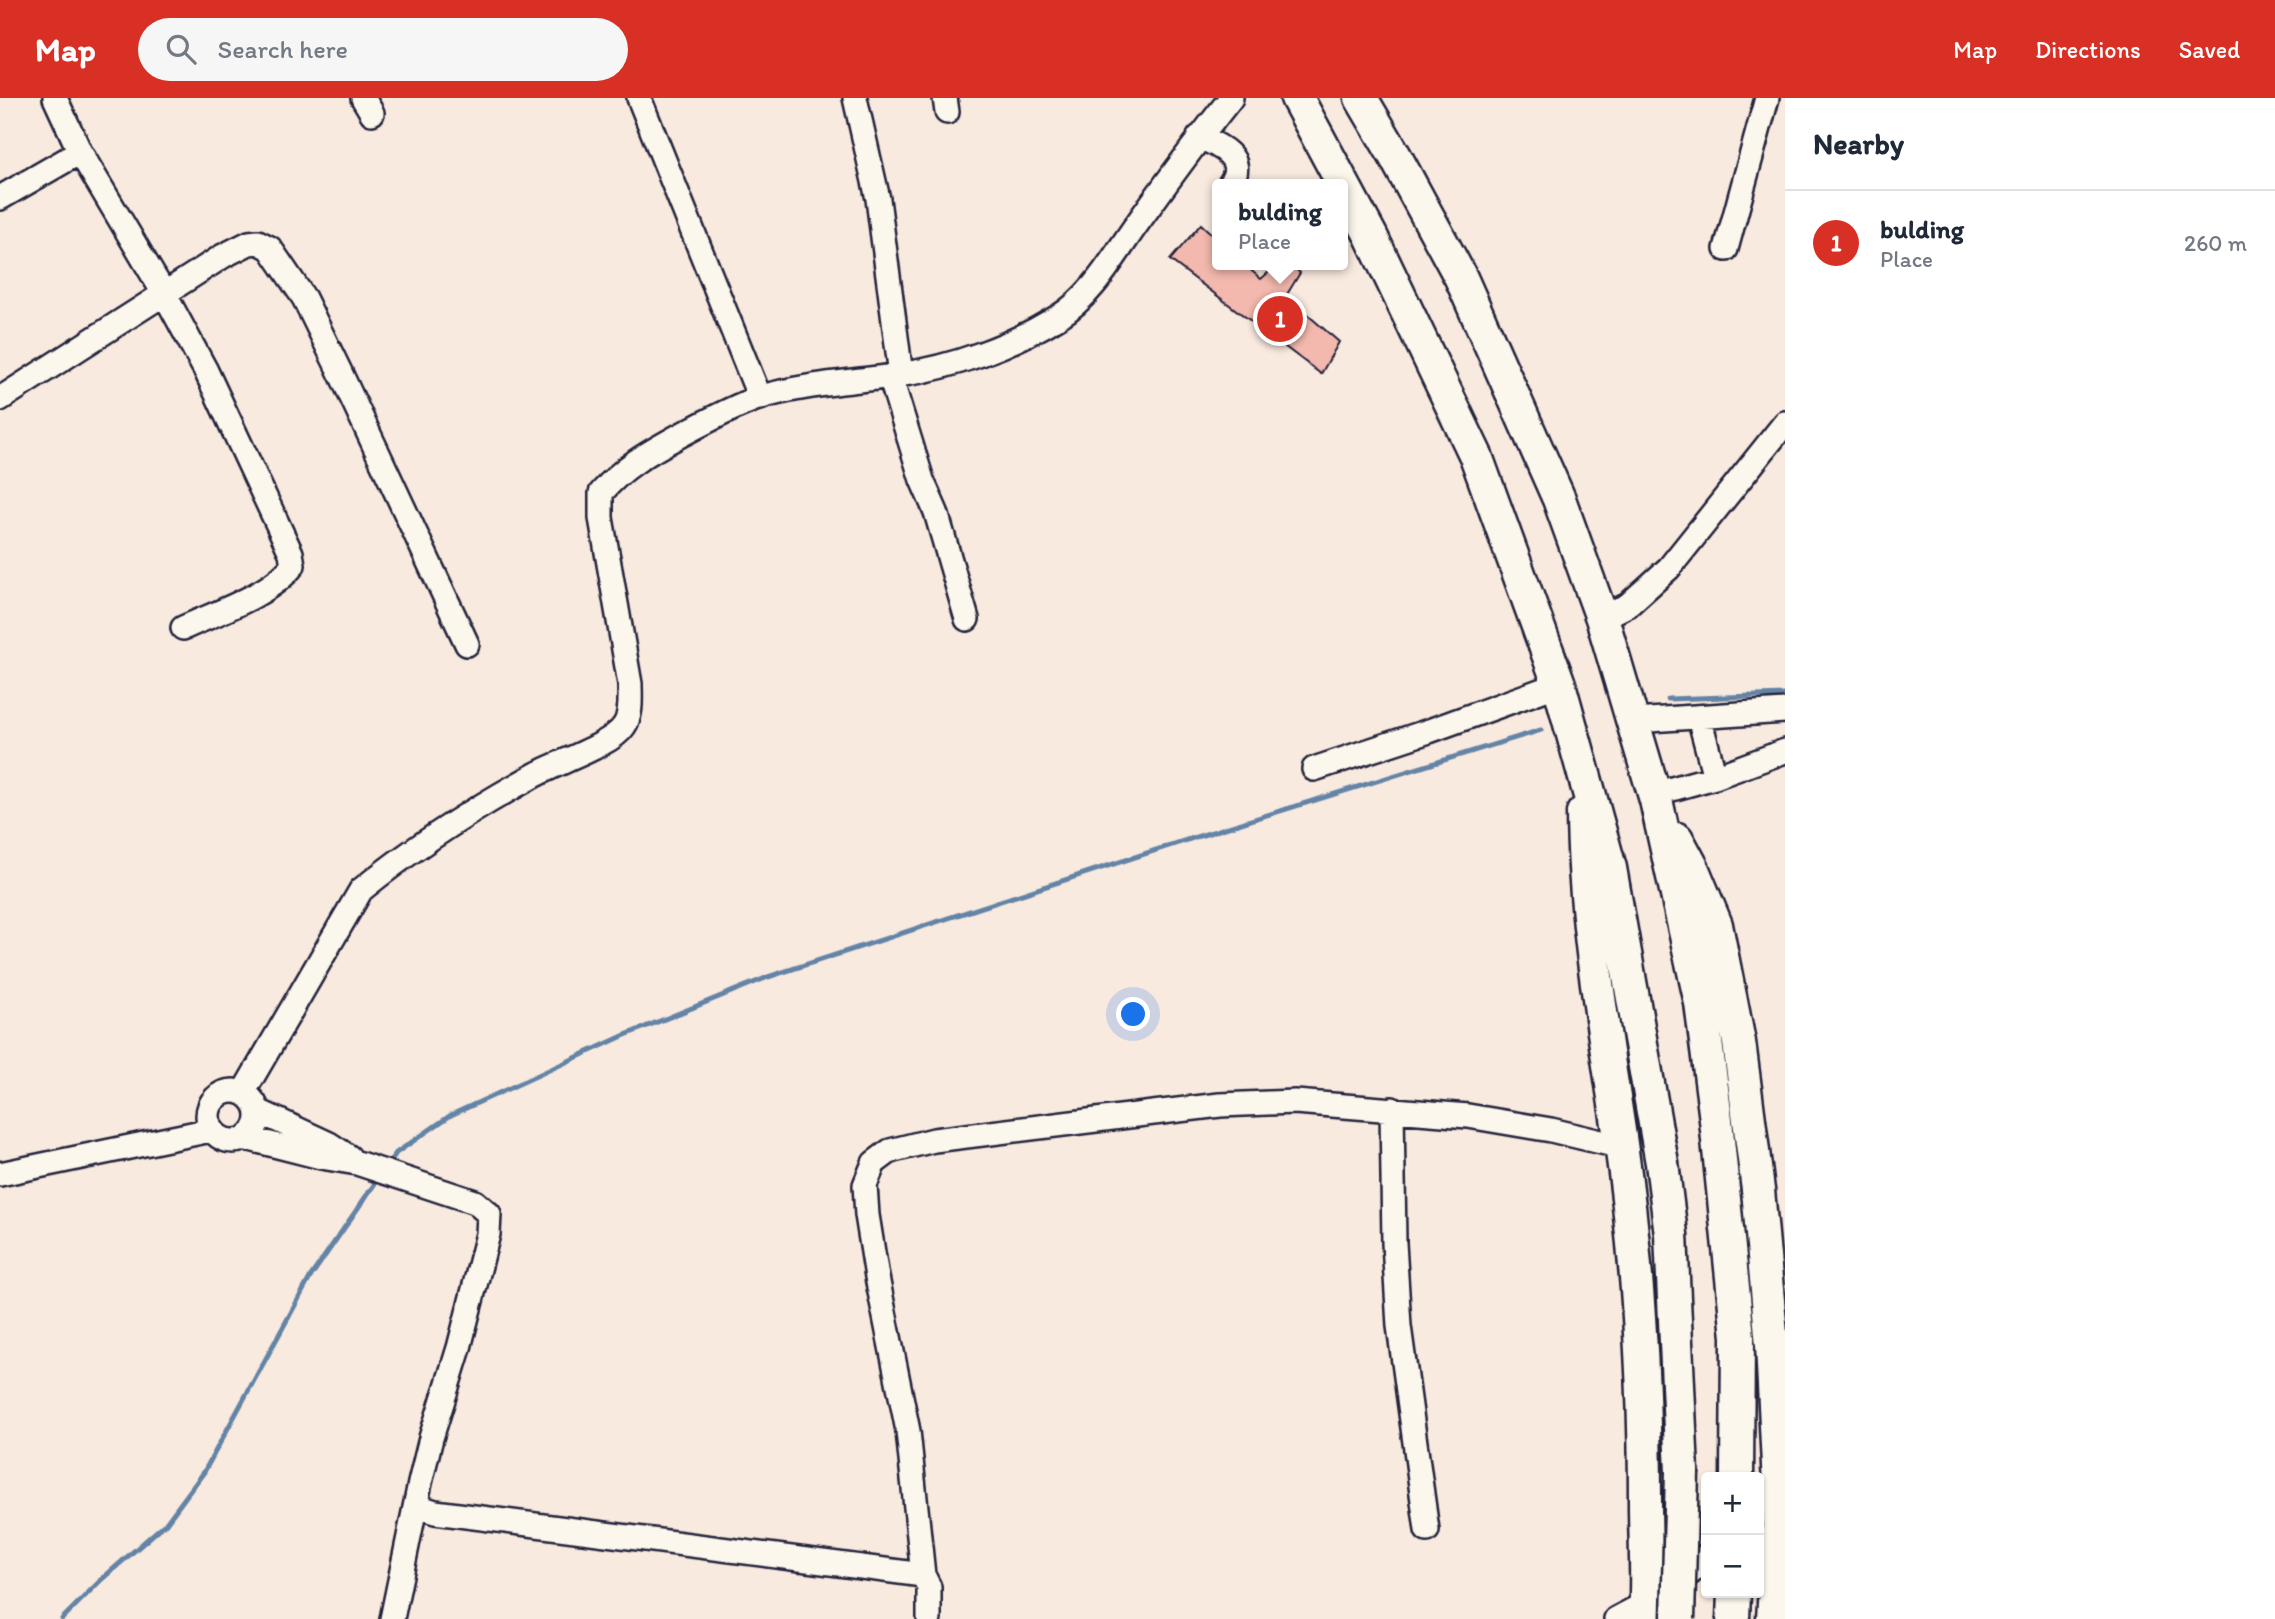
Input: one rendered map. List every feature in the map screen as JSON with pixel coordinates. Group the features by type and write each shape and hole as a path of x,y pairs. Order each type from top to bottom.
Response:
{"highway":[{"path":"1297,98 1340,179"},
{"path":"1361,98 1461,278 1559,499 1602,618 1655,797 1700,1003 1714,1107 1738,1336 1737,1471"},
{"path":"1348,193 1476,456 1559,684 1610,868 1662,1163 1671,1234 1682,1472 1678,1619"},
{"path":"1583,773 1584,868 1590,933 1622,1147 1634,1249 1645,1432 1645,1611"},
{"path":"1655,797 1691,865 1716,925 1739,1042 1758,1190 1772,1345 1773,1619"},
{"path":"1733,1619 1734,1598"}],"street":[{"path":"55,98 80,152 165,296 212,383 291,553 293,565 287,573 264,588 183,628"},
{"path":"639,98 760,398"},
{"path":"855,98 878,199 895,375 922,480 936,512 967,619"},
{"path":"243,1093 361,890 455,822 537,773 613,736 625,726 630,708 631,684 601,518 601,493 618,473 650,452 726,412 760,398 813,386 938,367 998,348 1061,316 1089,291 1230,98"},
{"path":"1726,250 1767,98"},
{"path":"1199,137 1224,147 1234,162 1233,179"},
{"path":"0,198 80,152"},
{"path":"0,399 165,296 172,287 189,276 249,243 258,242 271,248 303,298 341,372 467,644"},
{"path":"1602,618 1628,605 1669,568 1785,423"},
{"path":"1314,769 1559,684"},
{"path":"1634,721 1785,711"},
{"path":"1699,717 1715,777"},
{"path":"1655,797 1785,751"},
{"path":"227,1091 243,1093 255,1103 258,1111 256,1126 246,1138 239,1141 223,1140 211,1130 207,1114 213,1100 227,1091"},
{"path":"929,1619 929,1587 923,1575 908,1431 867,1215 865,1185 874,1164 890,1151 934,1140 1220,1105 1295,1102 1468,1116 1551,1130 1622,1147"},
{"path":"1392,1109 1394,1243 1399,1326 1427,1530"},
{"path":"258,1111 329,1144 358,1163"},
{"path":"0,1174 211,1130"},
{"path":"246,1138 321,1157 358,1163 475,1202 489,1214 488,1234 459,1348 431,1438 392,1619"},
{"path":"417,1506 435,1512 923,1575"},
{"path":"1616,1619 1671,1605 1695,1591 1701,1569"}],"building":[{"path":"1201,224 1212,234 1212,270 1251,270 1261,279 1271,270 1297,270 1300,273 1286,296 1339,342 1321,374 1170,260"}],"waterway":[{"path":"1668,699 1785,695"},
{"path":"388,1165 396,1153 451,1115 623,1036 768,977 1193,838 1541,730"},
{"path":"62,1619 102,1579 166,1523 204,1472 311,1276 380,1176"}],"place":[{"name":"bulding","path":"1280,319"}]}
